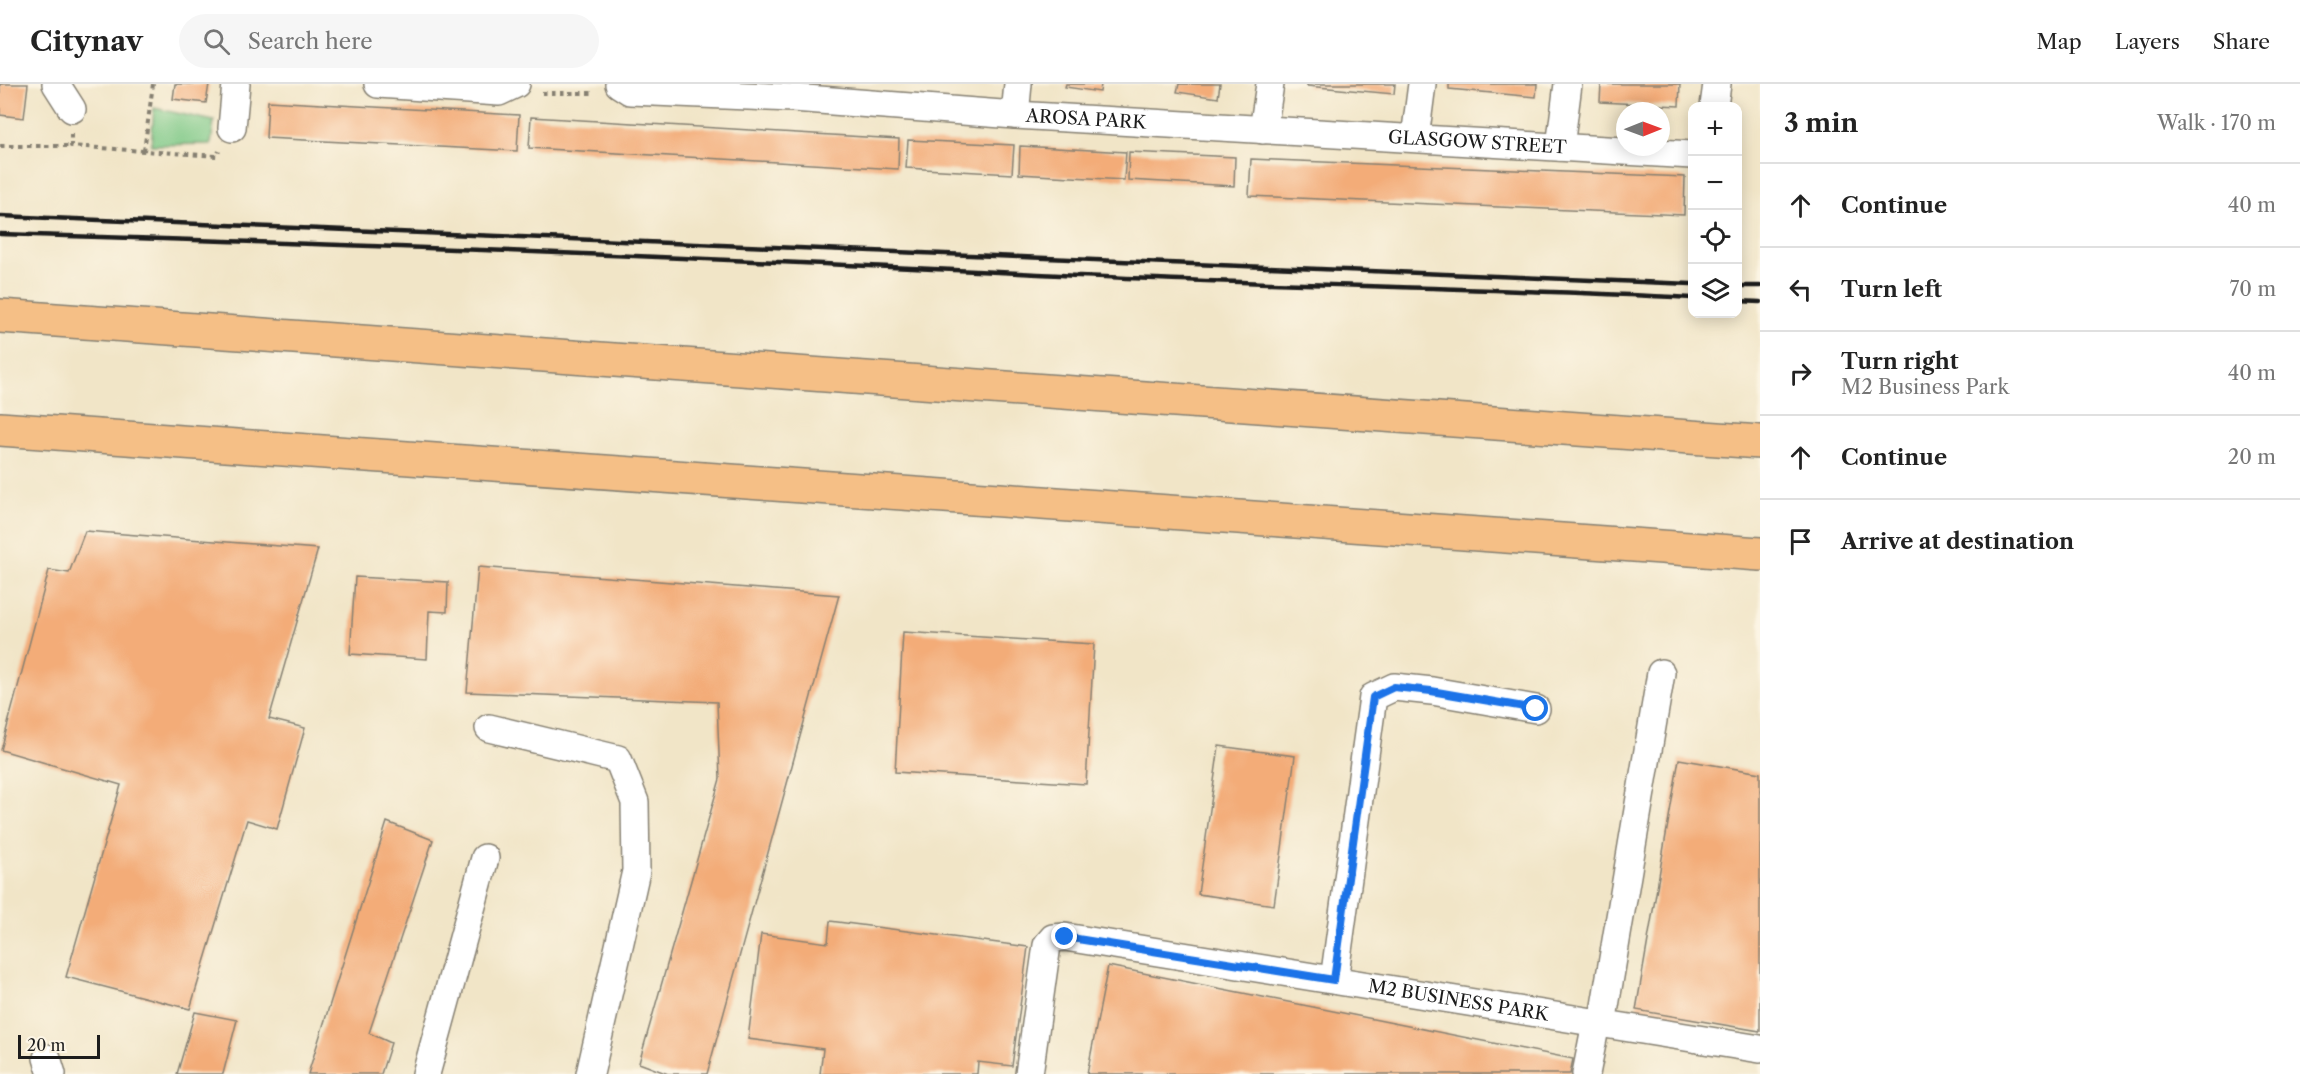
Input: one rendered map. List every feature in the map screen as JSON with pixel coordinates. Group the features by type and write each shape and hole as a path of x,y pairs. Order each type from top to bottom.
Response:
{"highway":[{"path":"0,316 1760,442"},
{"path":"0,429 1760,554"}],"street":[{"path":"56,84 72,109"},
{"path":"231,128 236,84"},
{"path":"378,84 499,92 524,86"},
{"name":"AROSA PARK","path":"620,84 630,91 793,91 907,108 1263,130"},
{"path":"1015,115 1018,84"},
{"path":"1263,130 1270,84"},
{"path":"1414,138 1422,84"},
{"path":"1560,147 1568,84"},
{"path":"1715,102 1717,84"},
{"name":"GLASGOW STREET","path":"1263,130 1688,155"},
{"path":"1586,1074 1599,1024 1661,673"},
{"path":"1334,980 1373,697 1394,687 1536,709"},
{"path":"489,728 618,759 635,802 636,871 590,1074"},
{"path":"426,1074 485,858"},
{"name":"M2 BUSINESS PARK","path":"1029,1074 1047,945 1053,938 1065,937 1760,1049"}],"path":[{"path":"144,151 153,84"},
{"path":"524,86 541,93 600,93 620,84"},
{"path":"71,146 72,109"},
{"path":"0,146 71,146 217,156 231,128"}],"green space":[{"path":"154,108 214,121 211,144 151,145"}],"building":[{"path":"0,84 28,84 24,118 0,115"},
{"path":"175,84 209,84 206,103 173,99"},
{"path":"1066,84 1101,84 1100,92 1065,87"},
{"path":"1179,84 1220,84 1218,98 1177,92"},
{"path":"1307,84 1395,84 1394,94 1307,86"},
{"path":"1449,84 1537,84 1536,97 1449,89"},
{"path":"1601,84 1680,84 1679,106 1670,106 1670,102 1600,102"},
{"path":"268,101 519,115 517,151 266,138"},
{"path":"531,117 899,139 898,169 529,148"},
{"path":"908,140 1014,145 1012,174 906,168"},
{"path":"1020,146 1126,152 1124,180 1019,174"},
{"path":"1129,152 1235,157 1234,186 1128,180"},
{"path":"1251,159 1685,177 1684,215 1249,196"},
{"path":"85,531 318,549 269,719 305,728 277,829 247,820 190,1009 66,977 121,785 1,750 49,570 69,573"},
{"path":"478,567 839,595 707,1074 668,1074 639,1063 720,779 717,702 467,692"},
{"path":"355,577 448,582 447,612 429,611 427,659 350,654"},
{"path":"903,632 1094,644 1086,784 895,772"},
{"path":"1219,746 1295,756 1274,905 1198,894"},
{"path":"1679,759 1760,773 1760,1031 1636,1010"},
{"path":"387,822 433,840 369,1033 391,1043 381,1074 308,1074"},
{"path":"830,921 1028,947 1012,1066 978,1062 977,1074 820,1074 823,1049 748,1039 761,934 828,943"},
{"path":"1108,966 1573,1059 1570,1074 1087,1074"},
{"path":"195,1012 237,1020 223,1074 177,1074"}],"railway":[{"path":"0,216 1688,284"},
{"path":"0,234 519,251 1120,278 1688,298"},
{"path":"1742,286 1760,286"},
{"path":"1742,301 1760,302"}],"route":[{"path":"1065,937 1334,980 1344,922 1352,840 1373,697 1394,687 1536,709"}]}
